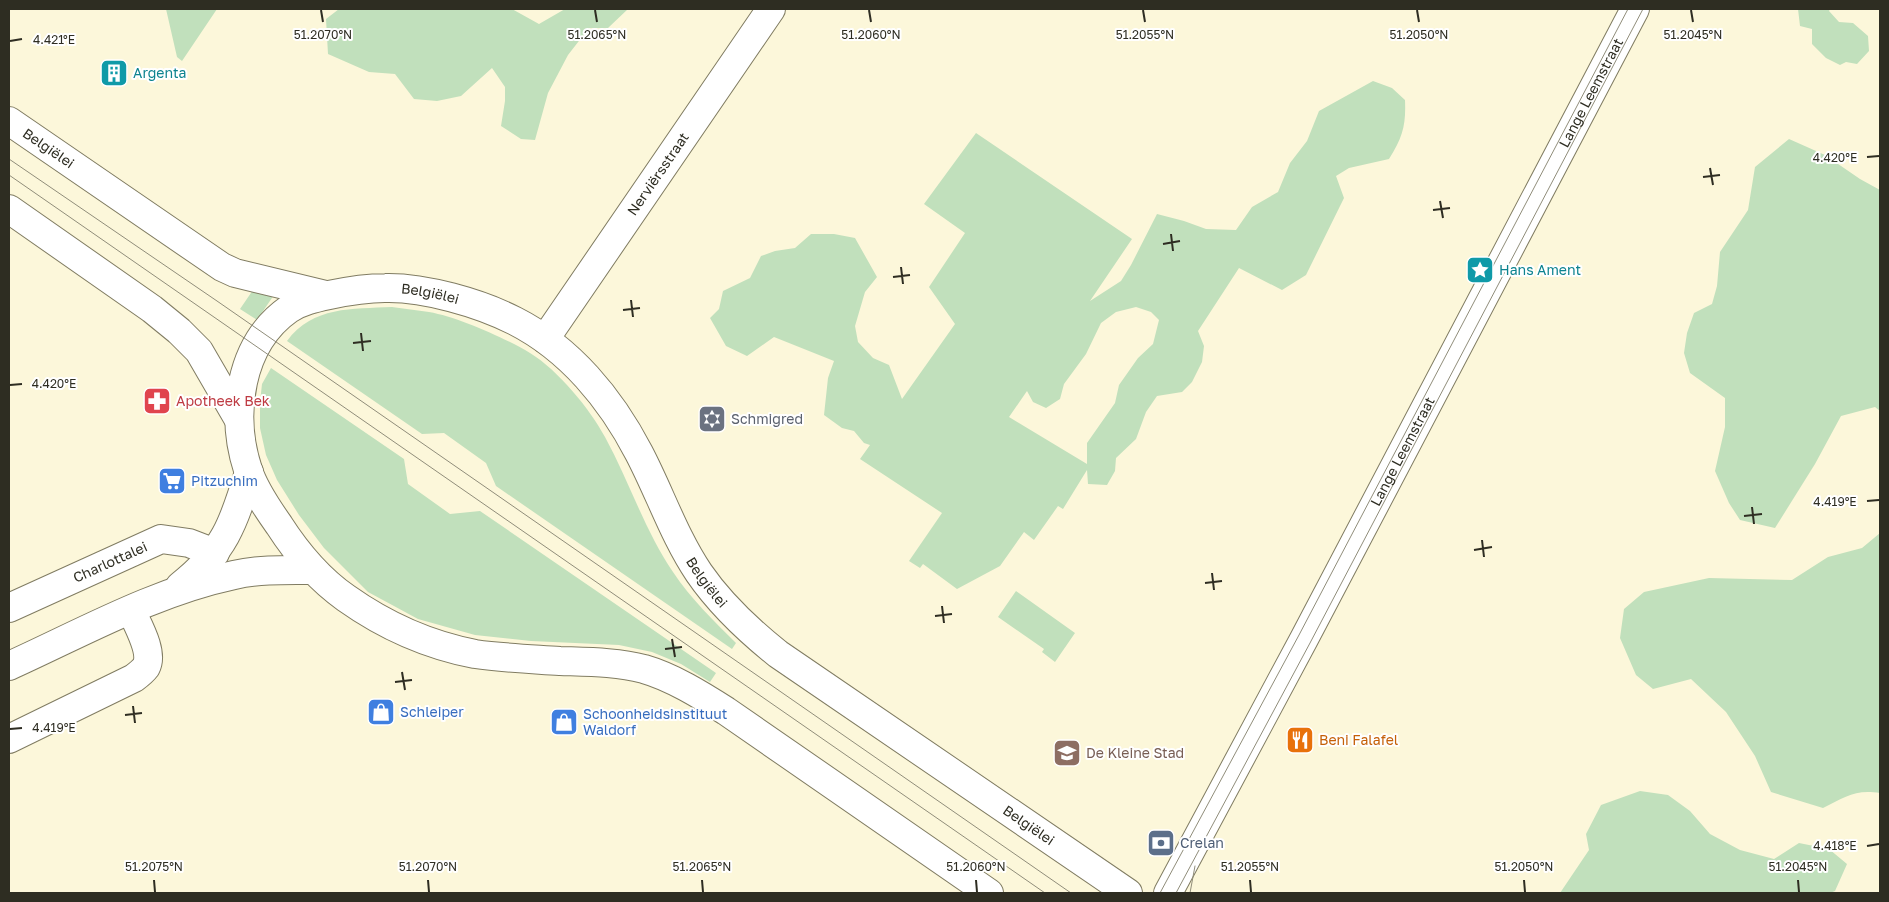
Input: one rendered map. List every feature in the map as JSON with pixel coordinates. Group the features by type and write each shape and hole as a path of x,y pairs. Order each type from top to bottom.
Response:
{"street":[{"name":"Nerviërsstraat","path":"544,339 771,9"},
{"name":"Lange Leemstraat","path":"1168,893 1309,630 1635,9"},
{"name":"Belgiëlei","path":"9,122 222,267 235,273 326,296"},
{"name":"Belgiëlei","path":"9,209 152,310 191,342 199,351 239,420"},
{"name":"Belgiëlei","path":"989,893 726,711 684,686 647,670 620,664 495,656 475,654 445,647 409,634 384,622 343,596 313,570 291,542 266,506 249,472 243,451 239,420 241,393 247,367 264,334 290,308 308,300 354,290 389,287 429,292 474,304 514,320 544,339 582,371 616,413 639,453 678,538 699,573 725,606 747,629 778,654 1128,893"},
{"path":"170,593 200,570 215,553 236,515 249,472"},
{"name":"Charlottalei","path":"9,608 162,539 189,542 215,553"},
{"path":"9,666 170,593 235,575 275,570 313,570"},
{"path":"9,738 134,678 146,668 148,660 147,646 131,610"}],"green space":[{"path":"166,9 217,9 182,61 177,57"},
{"path":"339,9 512,9 539,24 565,9 628,9 608,28 589,28 568,55 548,93 535,140 521,139 501,126 505,87 492,68 461,96 437,101 414,99 395,74 369,72 328,54 326,19"},
{"path":"1798,9 1830,9 1829,11 1839,22 1853,23 1868,36 1869,51 1857,64 1846,62 1840,65 1826,58 1812,44 1812,29 1800,26"},
{"path":"1373,81 1392,88 1405,100 1403,131 1389,159 1349,168 1336,176 1344,198 1306,275 1282,290 1239,268 1198,331 1204,346 1202,362 1192,382 1182,392 1157,396 1146,412 1136,439 1116,458 1115,471 1107,485 1088,484 1087,470 1063,509 1058,506 1034,540 1024,532 1000,566 957,589 923,564 920,568 909,561 942,513 860,459 870,445 864,443 854,431 842,428 824,415 828,378 834,361 774,337 747,356 726,346 710,318 719,309 723,291 750,278 761,256 775,251 795,248 811,234 834,234 855,238 877,277 865,292 855,326 858,342 873,358 889,365 902,399 955,324 929,287 965,233 924,204 976,133 1132,239 1090,301 1121,281 1157,214 1206,229 1236,230 1252,207 1278,192 1290,163 1307,141 1319,111","holes":["1136,307 1151,312 1159,320 1153,344 1138,358 1119,385 1115,403 1087,443 1087,464 1009,417 1027,391 1033,402 1046,408 1060,399 1064,384 1086,354 1101,323 1116,312"]},
{"path":"1789,139 1825,155 1880,190 1880,411 1875,407 1841,416 1815,464 1775,528 1740,520 1729,503 1715,471 1725,427 1725,398 1690,373 1684,353 1687,333 1694,313 1712,304 1717,286 1720,252 1748,210 1755,167"},
{"path":"278,289 257,320 240,309 253,290"},
{"path":"392,307 429,312 453,318 481,329 530,353 541,360 562,380 599,426 654,540 673,572 687,591 736,643 732,649 496,486 486,463 444,433 422,434 287,341 297,330 321,315 348,309"},
{"path":"271,368 404,459 408,484 450,514 480,511 716,673 710,682 681,664 652,652 619,645 531,641 475,635 418,619 368,592 324,548 299,515 277,480 266,455 260,428 260,402 262,384"},
{"path":"1880,533 1880,793 1857,793 1844,797 1823,808 1771,792 1755,756 1726,712 1691,679 1653,689 1636,675 1620,638 1624,609 1644,592 1709,578 1792,580 1828,557 1862,548"},
{"path":"1016,591 1075,633 1055,662 1042,652 1044,649 998,617"},
{"path":"1640,791 1668,795 1690,811 1710,834 1740,850 1774,859 1799,843 1829,849 1847,864 1835,891 1830,893 1560,893 1589,850 1586,834 1601,805"}],"tram line":[{"path":"1160,893 1299,635 1628,9"},
{"path":"1176,893 1310,643 1643,9"},
{"path":"9,159 1071,893"},
{"path":"9,175 1045,893"},
{"path":"1190,893 1195,866"}],"place":[{"name":"Argenta","path":"114,73"},
{"name":"Hans Ament","path":"1480,270"},
{"name":"Apotheek Bek","path":"157,401"},
{"name":"Schmigred","path":"712,419"},
{"name":"Pitzuchim","path":"172,481"},
{"name":"Schleiper","path":"381,712"},
{"name":"Schoonheidsinstituut Waldorf","path":"564,722"},
{"name":"Beni Falafel","path":"1300,740"},
{"name":"De Kleine Stad","path":"1067,753"},
{"name":"Crelan","path":"1161,843"}]}
